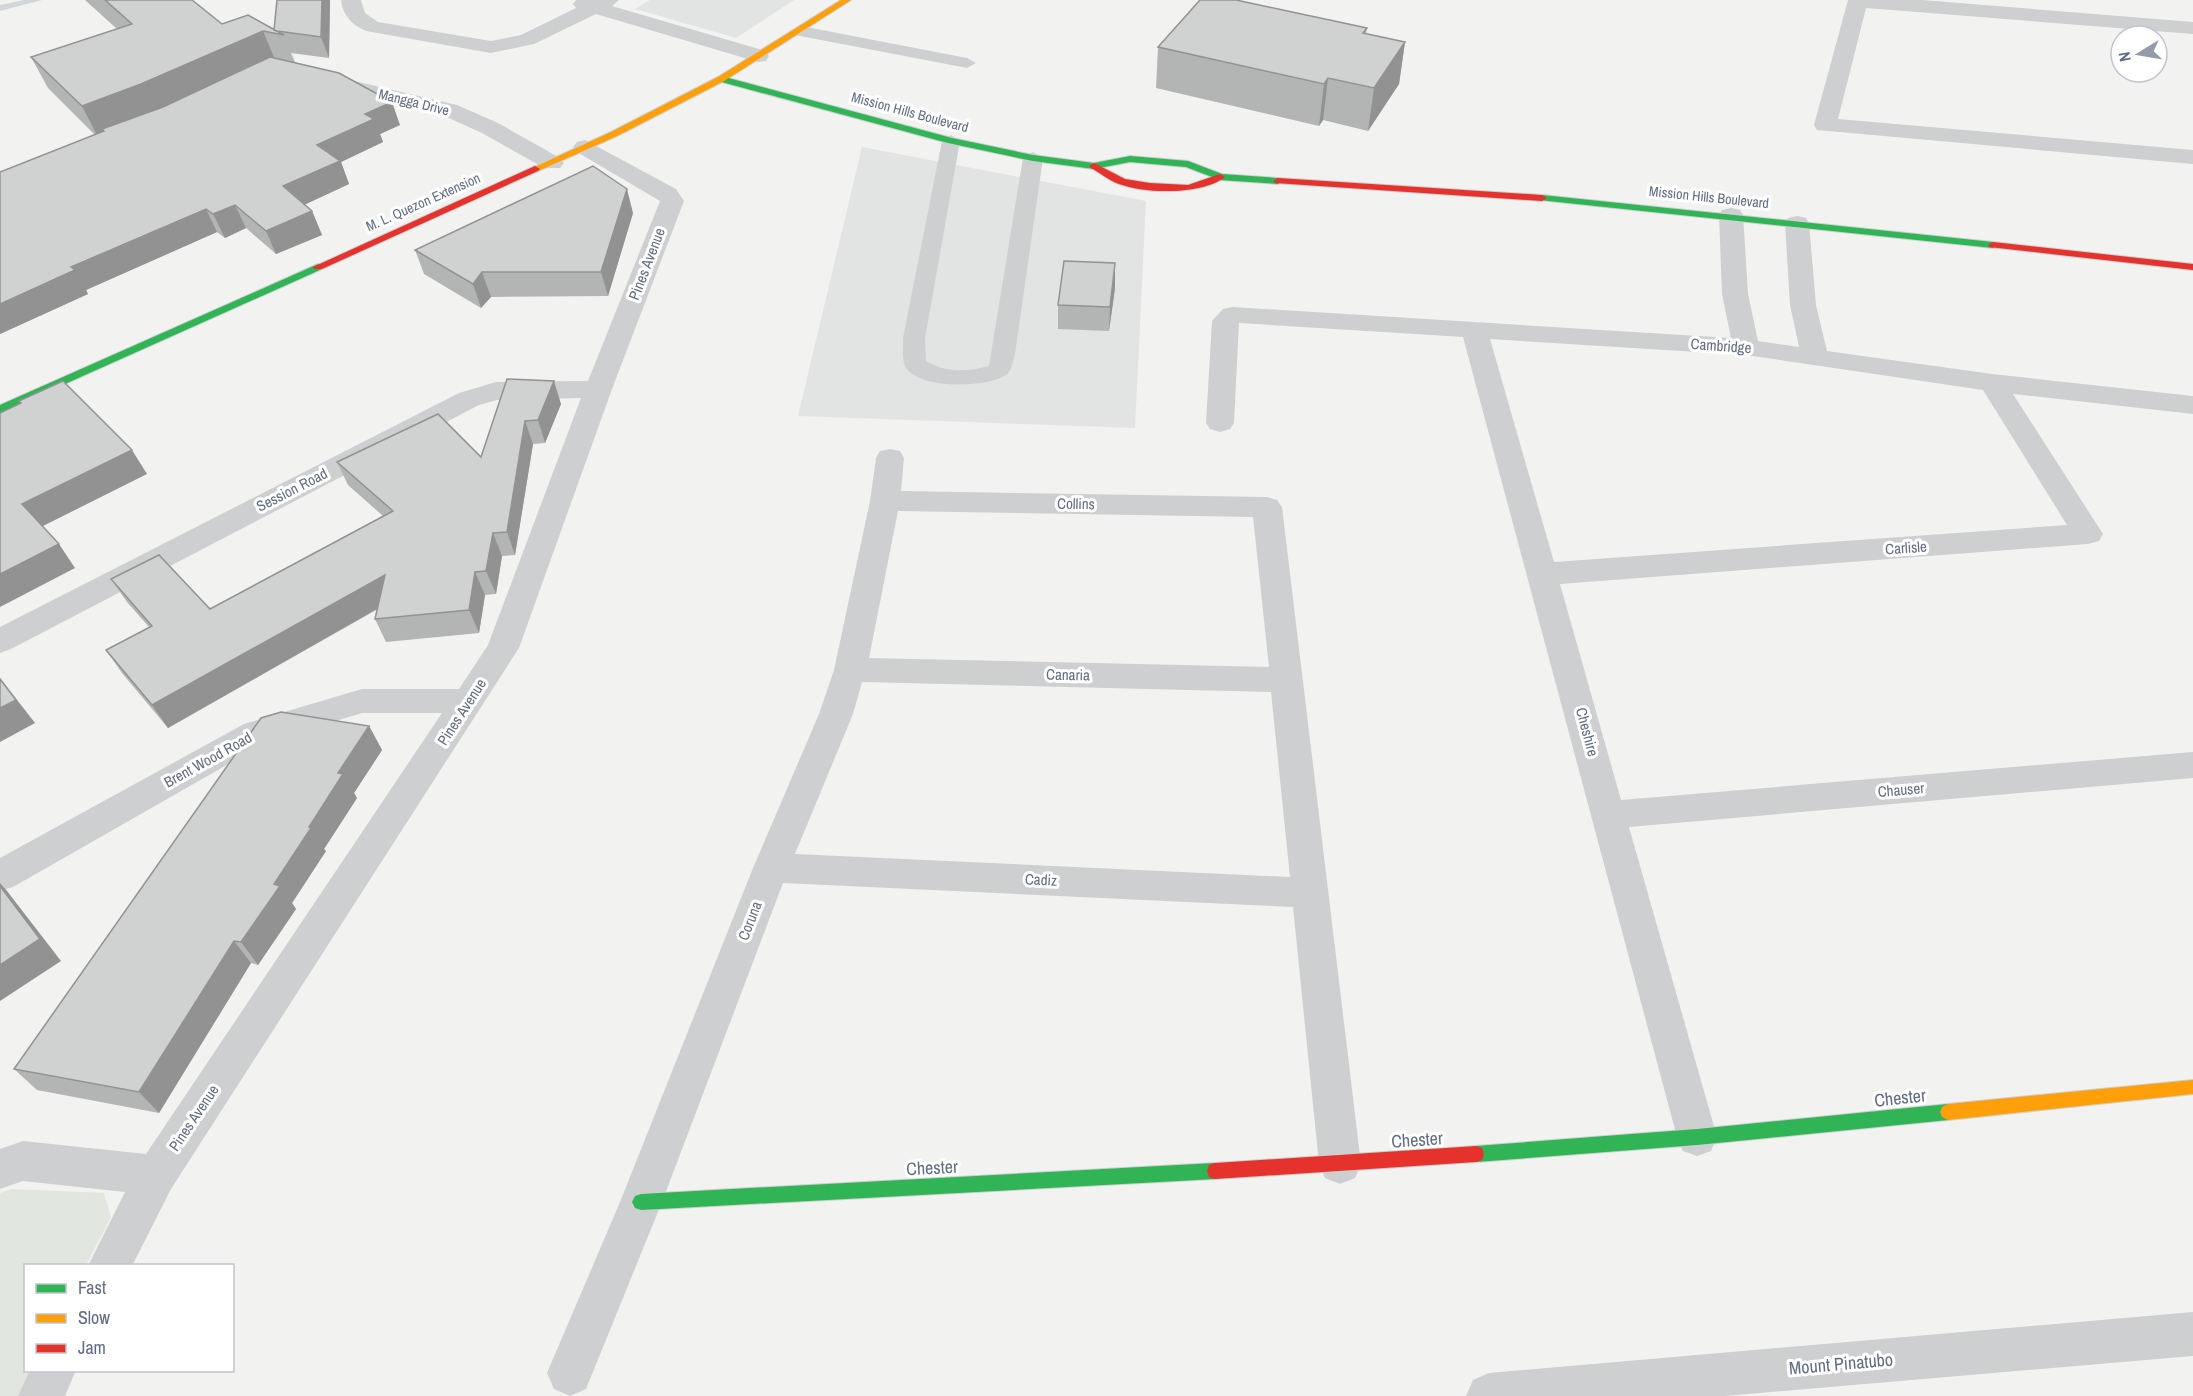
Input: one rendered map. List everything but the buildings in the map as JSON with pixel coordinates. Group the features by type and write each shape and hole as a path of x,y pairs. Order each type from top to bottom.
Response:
{"street":[{"path":"351,0 352,12 357,18 373,27 491,47 527,40 602,4"},
{"path":"573,0 602,4 758,56"},
{"name":"M. L. Quezon Extension","path":"0,409 552,163 721,79 801,31 847,0"},
{"path":"2193,28 1858,0 1825,125 2193,157"},
{"name":"Mangga Drive","path":"311,78 449,110 490,128 552,163"},
{"name":"Mission Hills Boulevard","path":"721,79 951,141 1033,158 1094,166 1130,159 1167,162 1188,164 1220,177 1579,200 2193,267"},
{"name":"Pines Avenue","path":"110,1264 156,1175 470,701 502,648 598,389 672,201 668,194 585,147"},
{"name":"Mission Hills Boulevard","path":"1094,166 1122,182 1150,186 1189,188 1220,177"},
{"path":"1731,215 1735,294 1746,347"},
{"path":"1797,223 1803,304 1815,356"},
{"name":"Cambridge","path":"1220,423 1225,321 1233,315 1746,347 1992,383 2193,405"},
{"name":"Cheshire","path":"1474,329 1544,574 1697,1137"},
{"name":"Carlisle","path":"1544,574 2088,534 1992,383"},
{"name":"Session Road","path":"0,641 469,399 496,391 598,389"},
{"name":"Coruna","path":"570,1373 641,1202 771,868 836,714 850,670 885,501 890,458"},
{"name":"Collins","path":"885,501 1267,507 1286,680"},
{"name":"Canaria","path":"850,670 1286,680"},
{"path":"1286,680 1340,1164"},
{"name":"Brent Wood Road","path":"0,876 256,733 362,701 470,701"},
{"name":"Chauser","path":"1610,815 2193,765"},
{"name":"Cadiz","path":"771,868 1310,892"},
{"name":"Chester","path":"641,1202 1340,1164 1697,1137 2193,1088"},
{"path":"0,1169 23,1161 156,1175"},
{"name":"Mount Pinatubo","path":"1489,1396 1697,1386 2193,1334"},
{"path":"41,1396 53,1372"}],"lane":[{"path":"801,31 967,63"},
{"path":"951,141 914,338 915,364 934,377 958,379 999,370 1004,354 1033,158"}],"shaded area":[{"path":"650,0 794,0 736,38 635,9"},
{"path":"862,147 1146,201 1135,428 798,416"},
{"path":"11,1189 104,1193 111,1217 87,1264 24,1264 24,1372 30,1372 18,1396 0,1396 0,1193"}],"waterway":[{"path":"0,8 37,0"}],"traffic: fast":[{"path":"721,79 951,141 1033,158 1094,166 1130,159 1188,164 1220,177 1278,181"},
{"path":"1542,198 1993,245"},
{"path":"0,409 318,267"},
{"path":"1476,1154 1697,1137 1948,1112"},
{"path":"641,1202 1215,1171"}],"traffic: slow":[{"path":"535,169 614,134 721,79 847,0"},
{"path":"1948,1112 2193,1087"}],"traffic: jam":[{"path":"1094,166 1122,182 1150,186 1189,188 1220,177"},
{"path":"318,267 535,169"},
{"path":"1278,181 1542,198"},
{"path":"1993,245 2193,267"},
{"path":"1215,1171 1476,1154"}]}
